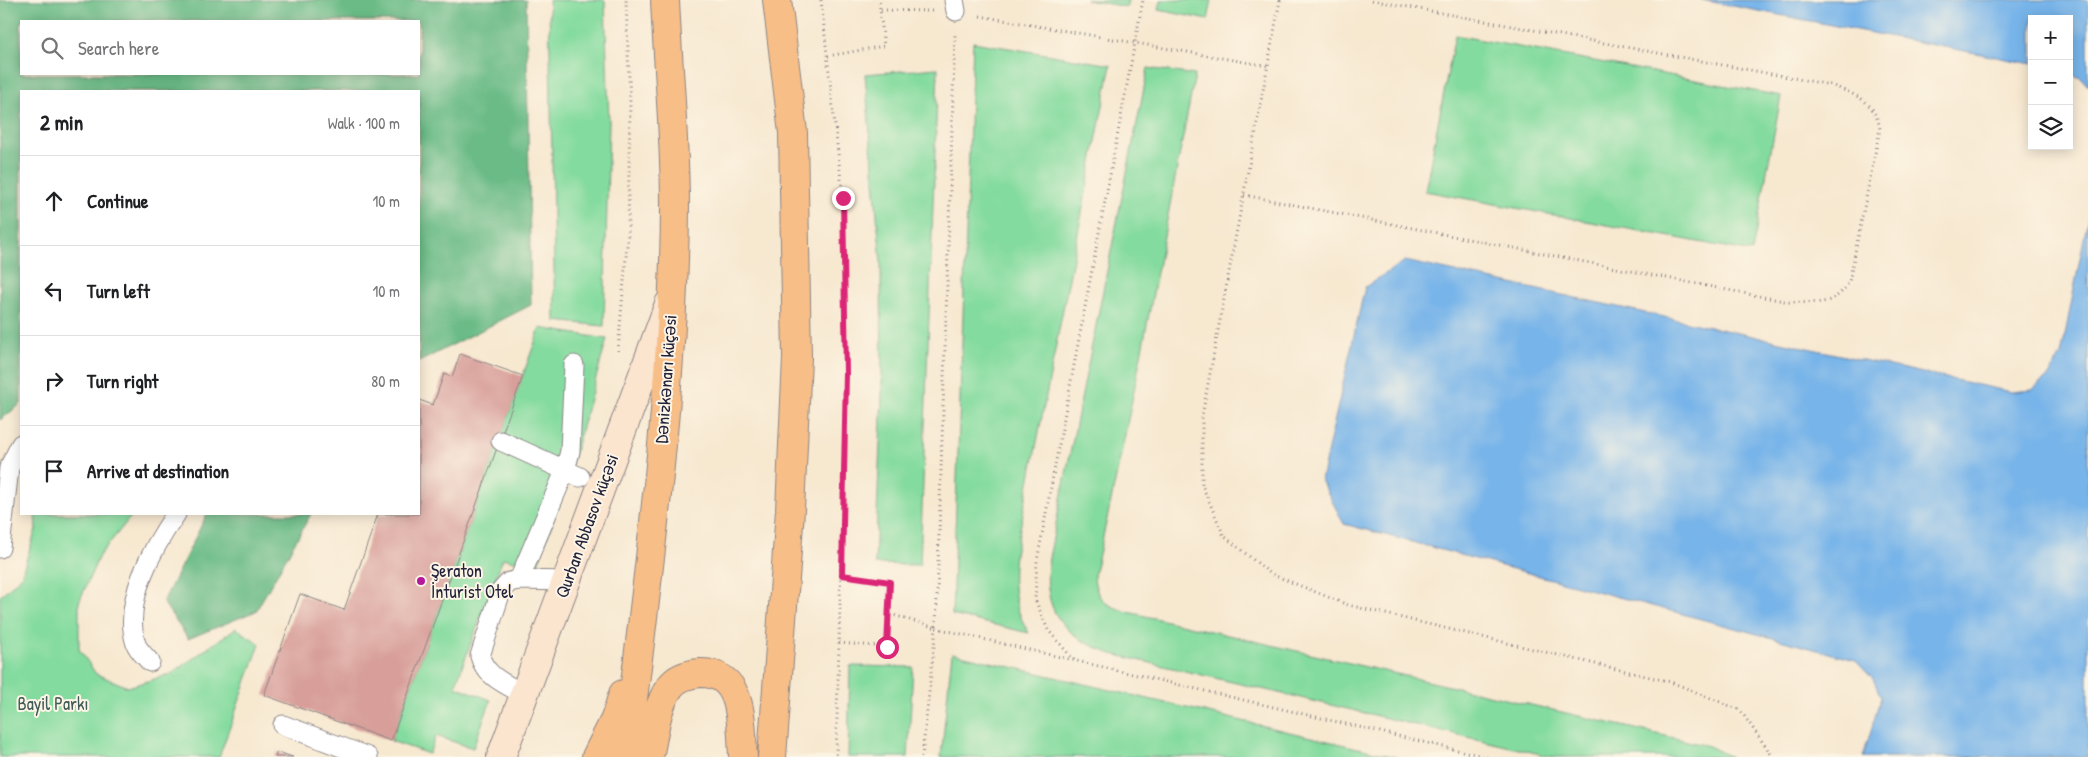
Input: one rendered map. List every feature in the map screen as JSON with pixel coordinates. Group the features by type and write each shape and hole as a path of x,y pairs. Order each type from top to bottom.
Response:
{"highway":[{"name":"Dənizkənarı küçəsi","path":"626,757 666,404 672,295 673,136 665,0"},
{"path":"772,757 790,510 797,358 793,134 777,0"},
{"path":"596,757 615,719 641,636"},
{"path":"649,757 661,704 670,687 680,678 692,673 707,673 722,678 733,689 740,706 743,757"}],"street":[{"name":"Qurban Abbasov küçəsi","path":"501,757 568,581 672,295"}],"lane":[{"path":"520,580 573,474 570,451 574,365"},
{"path":"501,442 573,474"},
{"path":"0,548 10,468 20,446"},
{"path":"150,662 136,645 132,610 142,577 160,538 175,515"},
{"path":"525,695 488,673 482,664 480,656 502,591 509,582 520,580 568,581"},
{"path":"283,725 368,757"}],"path":[{"path":"821,0 843,198 846,373 836,757"},
{"path":"828,56 884,46 879,0"},
{"path":"1074,661 1048,630 1035,599 1037,561 1142,0"},
{"path":"1280,0 1202,416 1202,485 1224,536 1271,574 1348,605 1671,682 1740,710 1774,757"},
{"path":"1244,195 1790,302 1825,302 1841,295 1849,282 1880,129 1877,114 1861,97 1830,85 1371,0"},
{"path":"880,10 955,6 1134,43 1268,66"},
{"path":"922,757 936,628 955,6"},
{"path":"839,643 887,647 890,614 890,582 842,575"},
{"path":"890,614 936,628 1488,757"}],"green space":[{"path":"0,0 526,0 531,305 420,361 420,90 20,90 20,405 0,420"},
{"path":"549,0 605,0 609,122 604,326 555,321"},
{"path":"1086,0 1128,0 1127,7"},
{"path":"1161,0 1212,0 1208,20 1159,10"},
{"path":"1455,35 1781,96 1752,252 1425,191"},
{"path":"973,42 1111,65 1015,554 1015,595 1020,614 1029,633 952,615"},
{"path":"938,68 920,565 875,564 882,394 881,263 865,74"},
{"path":"1148,68 1195,75 1134,389 1094,576 1097,591 1103,601 1128,612 1709,746 1731,757 1553,757 1112,654 1080,639 1059,620 1052,607 1049,593 1047,577 1049,558"},
{"path":"540,328 607,339 569,473 537,567 503,558 455,686 491,700 473,748 436,736 429,754 391,741"},
{"name":"Bayil Parkı","path":"35,515 132,515 99,556 79,602 79,649 96,674 128,687 171,674 236,628 260,644 219,757 0,757 0,596 21,577 36,529"},
{"path":"206,515 310,515 256,611 188,639 163,602"},
{"path":"952,653 1396,757 941,757"},
{"path":"850,666 913,667 908,757 848,757"}],"water":[{"path":"1702,0 2088,0 2088,86 2081,78 2073,75 2073,15 2028,15 2028,63"},
{"path":"2088,218 2088,757 1863,757 1881,697 1873,679 1855,660 1344,524 1321,480 1365,287 1405,261 2011,392 2032,390 2049,376 2061,355"}],"building":[{"path":"460,354 523,376 391,741 264,695 300,594 344,610 378,515 420,515 420,400 433,405 444,374 452,377"},
{"path":"277,752 293,757 275,757"}],"place":[{"name":"Şeraton İnturist Otel","path":"421,581"}],"route":[{"path":"843,198 846,373 842,575 890,582 887,647"}]}
